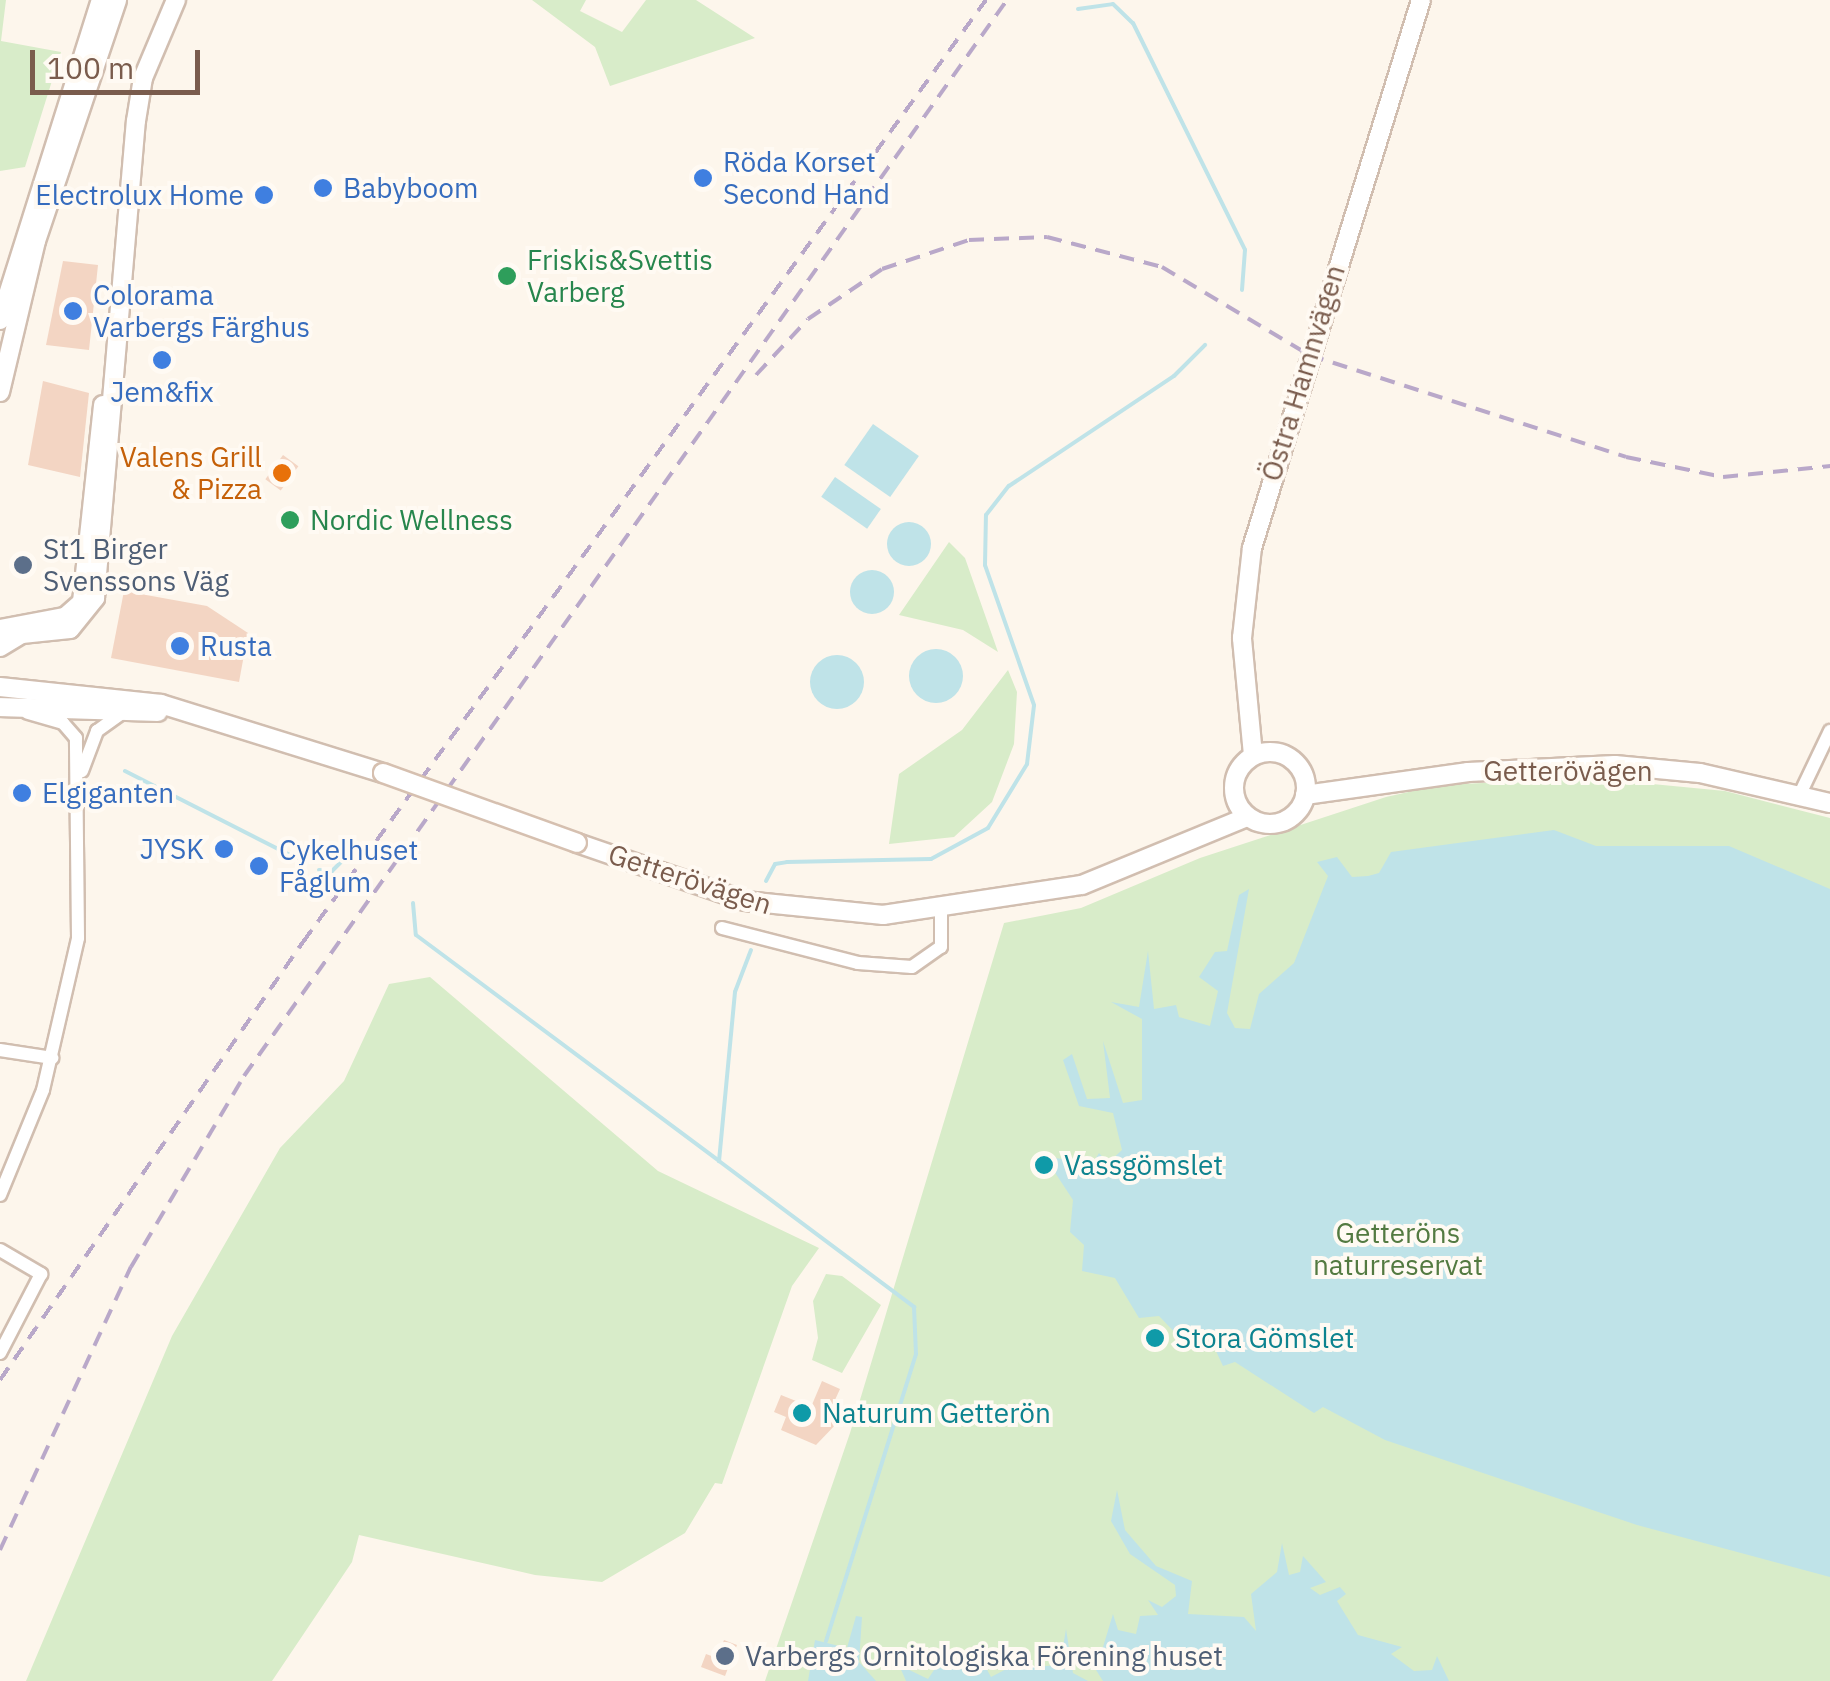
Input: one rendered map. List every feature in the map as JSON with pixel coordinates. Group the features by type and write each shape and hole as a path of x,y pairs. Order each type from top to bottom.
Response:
{"street":[{"path":"0,320 102,0"},
{"path":"0,392 36,241 117,0"},
{"path":"0,628 66,617 82,602 144,78 176,0"},
{"name":"Östra Hamnvägen","path":"1253,755 1242,615 1256,532 1420,0"},
{"path":"0,647 22,634 70,629 92,607 112,457 120,286"},
{"name":"Getterövägen","path":"0,687 85,702 199,713 773,907 859,915 1082,885 1247,817"},
{"path":"0,1194 52,1058 78,938 80,774 76,738 85,702"},
{"path":"80,774 92,739 85,702"},
{"name":"Getterövägen","path":"0,707 85,702 124,713 199,713"},
{"path":"0,707 63,723 76,738"},
{"path":"92,739 124,713"},
{"path":"1800,794 1830,731"},
{"path":"1253,755 1292,759 1305,795 1286,820 1247,817 1234,780 1253,755"},
{"name":"Getterövägen","path":"1305,795 1550,765 1700,774 1830,803"},
{"path":"722,928 897,968 936,954 944,927 941,906"},
{"path":"0,1050 52,1058"},
{"path":"0,1250 38,1269 40,1279 0,1354"}],"green space":[{"path":"0,0 6,0 1,41 61,52 25,167 0,171"},
{"path":"532,0 586,0 580,11 622,32 646,0 696,0 755,38 610,86 595,47"},
{"path":"949,542 965,558 998,652 963,630 899,615"},
{"path":"1008,670 1017,692 1014,744 992,802 954,837 889,844 899,774 962,730"},
{"name":"Getteröns naturreservat","path":"1590,778 1725,791 1830,818 1830,1681 765,1681 850,1433 1004,923 1081,908 1200,858 1386,797 1440,785"},
{"path":"430,977 658,1171 819,1248 792,1286 722,1484 715,1483 685,1533 602,1582 535,1575 359,1535 352,1562 272,1681 26,1681 172,1336 280,1148 344,1081 389,984"},
{"path":"826,1274 842,1276 881,1305 842,1373 812,1360 818,1338 813,1301"}],"water":[{"path":"873,424 919,456 890,497 844,465"},
{"path":"835,477 881,509 867,529 821,497"},
{"path":"909,522 925,528 931,544 925,560 909,566 893,560 887,544 893,528"},
{"path":"872,570 888,576 894,592 888,608 872,614 856,608 850,592 856,576"},
{"path":"936,649 955,657 963,676 955,695 936,703 917,695 909,676 917,657"},
{"path":"837,655 856,663 864,682 856,701 837,709 818,701 810,682 818,663"},
{"path":"1554,830 1596,846 1729,846 1830,889 1830,1577 1637,1525 1385,1440 1323,1407 1314,1413 1235,1362 1223,1366 1215,1349 1183,1341 1159,1316 1139,1318 1115,1278 1082,1271 1084,1245 1070,1232 1073,1200 1052,1168 1055,1158 1093,1163 1099,1153 1108,1163 1122,1150 1113,1113 1079,1106 1063,1060 1072,1054 1087,1099 1110,1098 1103,1041 1123,1103 1142,1100 1142,1019 1111,1002 1139,1007 1148,951 1154,1009 1176,1005 1179,1017 1210,1026 1218,991 1199,977 1215,952 1227,951 1239,895 1249,889 1227,1013 1235,1028 1250,1029 1259,994 1294,963 1328,876 1317,862 1337,857 1352,877 1368,876 1379,873 1391,852"},
{"path":"1117,1490 1125,1530 1156,1566 1192,1581 1188,1614 1244,1617 1256,1631 1251,1594 1277,1572 1282,1543 1289,1575 1300,1572 1303,1556 1326,1582 1310,1588 1320,1595 1340,1587 1346,1594 1337,1601 1358,1635 1402,1647 1391,1654 1414,1671 1432,1670 1437,1656 1449,1681 1103,1681 1096,1670 1113,1614 1118,1630 1136,1634 1140,1616 1158,1615 1148,1600 1162,1607 1176,1596 1175,1585 1130,1554 1111,1521"},
{"path":"856,1616 862,1617 859,1662 876,1681 808,1681 815,1640 847,1648"},
{"path":"1066,1629 1073,1673 1088,1681 906,1681 899,1665 928,1679 936,1667 962,1664 973,1674 985,1666 991,1677 1016,1664 1022,1650 1032,1667 1060,1665"}],"building":[{"name":"Colorama Varbergs Färghus","path":"63,261 98,265 89,350 46,345"},
{"path":"43,381 89,393 80,477 28,465"},
{"name":"Valens Grill & Pizza","path":"283,455 298,466 281,490 265,479"},
{"name":"Rusta","path":"124,591 207,606 248,633 239,682 111,658"},
{"name":"Naturum Getterön","path":"822,1381 840,1389 829,1413 839,1421 816,1445 781,1430 786,1417 774,1412 781,1395 811,1407"},
{"name":"Varbergs Ornitologiska Förening huset","path":"724,1640 737,1645 725,1676 701,1667 706,1654 717,1658"}],"waterway":[{"path":"1078,9 1113,4 1133,23 1245,250 1242,290"},
{"path":"766,881 775,864 787,862 931,859 988,828 1027,764 1034,705 985,565 986,515 1009,486 1174,376 1205,345"},
{"path":"125,771 298,859"},
{"path":"319,870 332,871 345,858"},
{"path":"413,903 416,935 719,1161"},
{"path":"751,950 735,992 719,1161 914,1307 916,1354 826,1641"}],"railway":[{"path":"0,1380 303,942 986,0"},
{"path":"0,1550 131,1267 244,1076 1007,0"},
{"path":"756,375 808,319 882,269 969,240 1047,237 1162,267 1309,355 1626,457 1723,477 1830,466"}],"place":[{"name":"Röda Korset Second Hand","path":"703,178"},
{"name":"Babyboom","path":"323,188"},
{"name":"Electrolux Home","path":"264,195"},
{"name":"Friskis&Svettis Varberg","path":"507,276"},
{"name":"Colorama Varbergs Färghus","path":"73,311"},
{"name":"Jem&fix","path":"162,360"},
{"name":"Valens Grill & Pizza","path":"282,473"},
{"name":"Nordic Wellness","path":"290,520"},
{"name":"St1 Birger Svenssons Väg","path":"23,565"},
{"name":"Rusta","path":"180,646"},
{"name":"Elgiganten","path":"22,793"},
{"name":"JYSK","path":"224,849"},
{"name":"Cykelhuset Fåglum","path":"259,866"},
{"name":"Vassgömslet","path":"1044,1165"},
{"name":"Stora Gömslet","path":"1155,1338"},
{"name":"Naturum Getterön","path":"802,1413"},
{"name":"Varbergs Ornitologiska Förening huset","path":"725,1656"}]}
